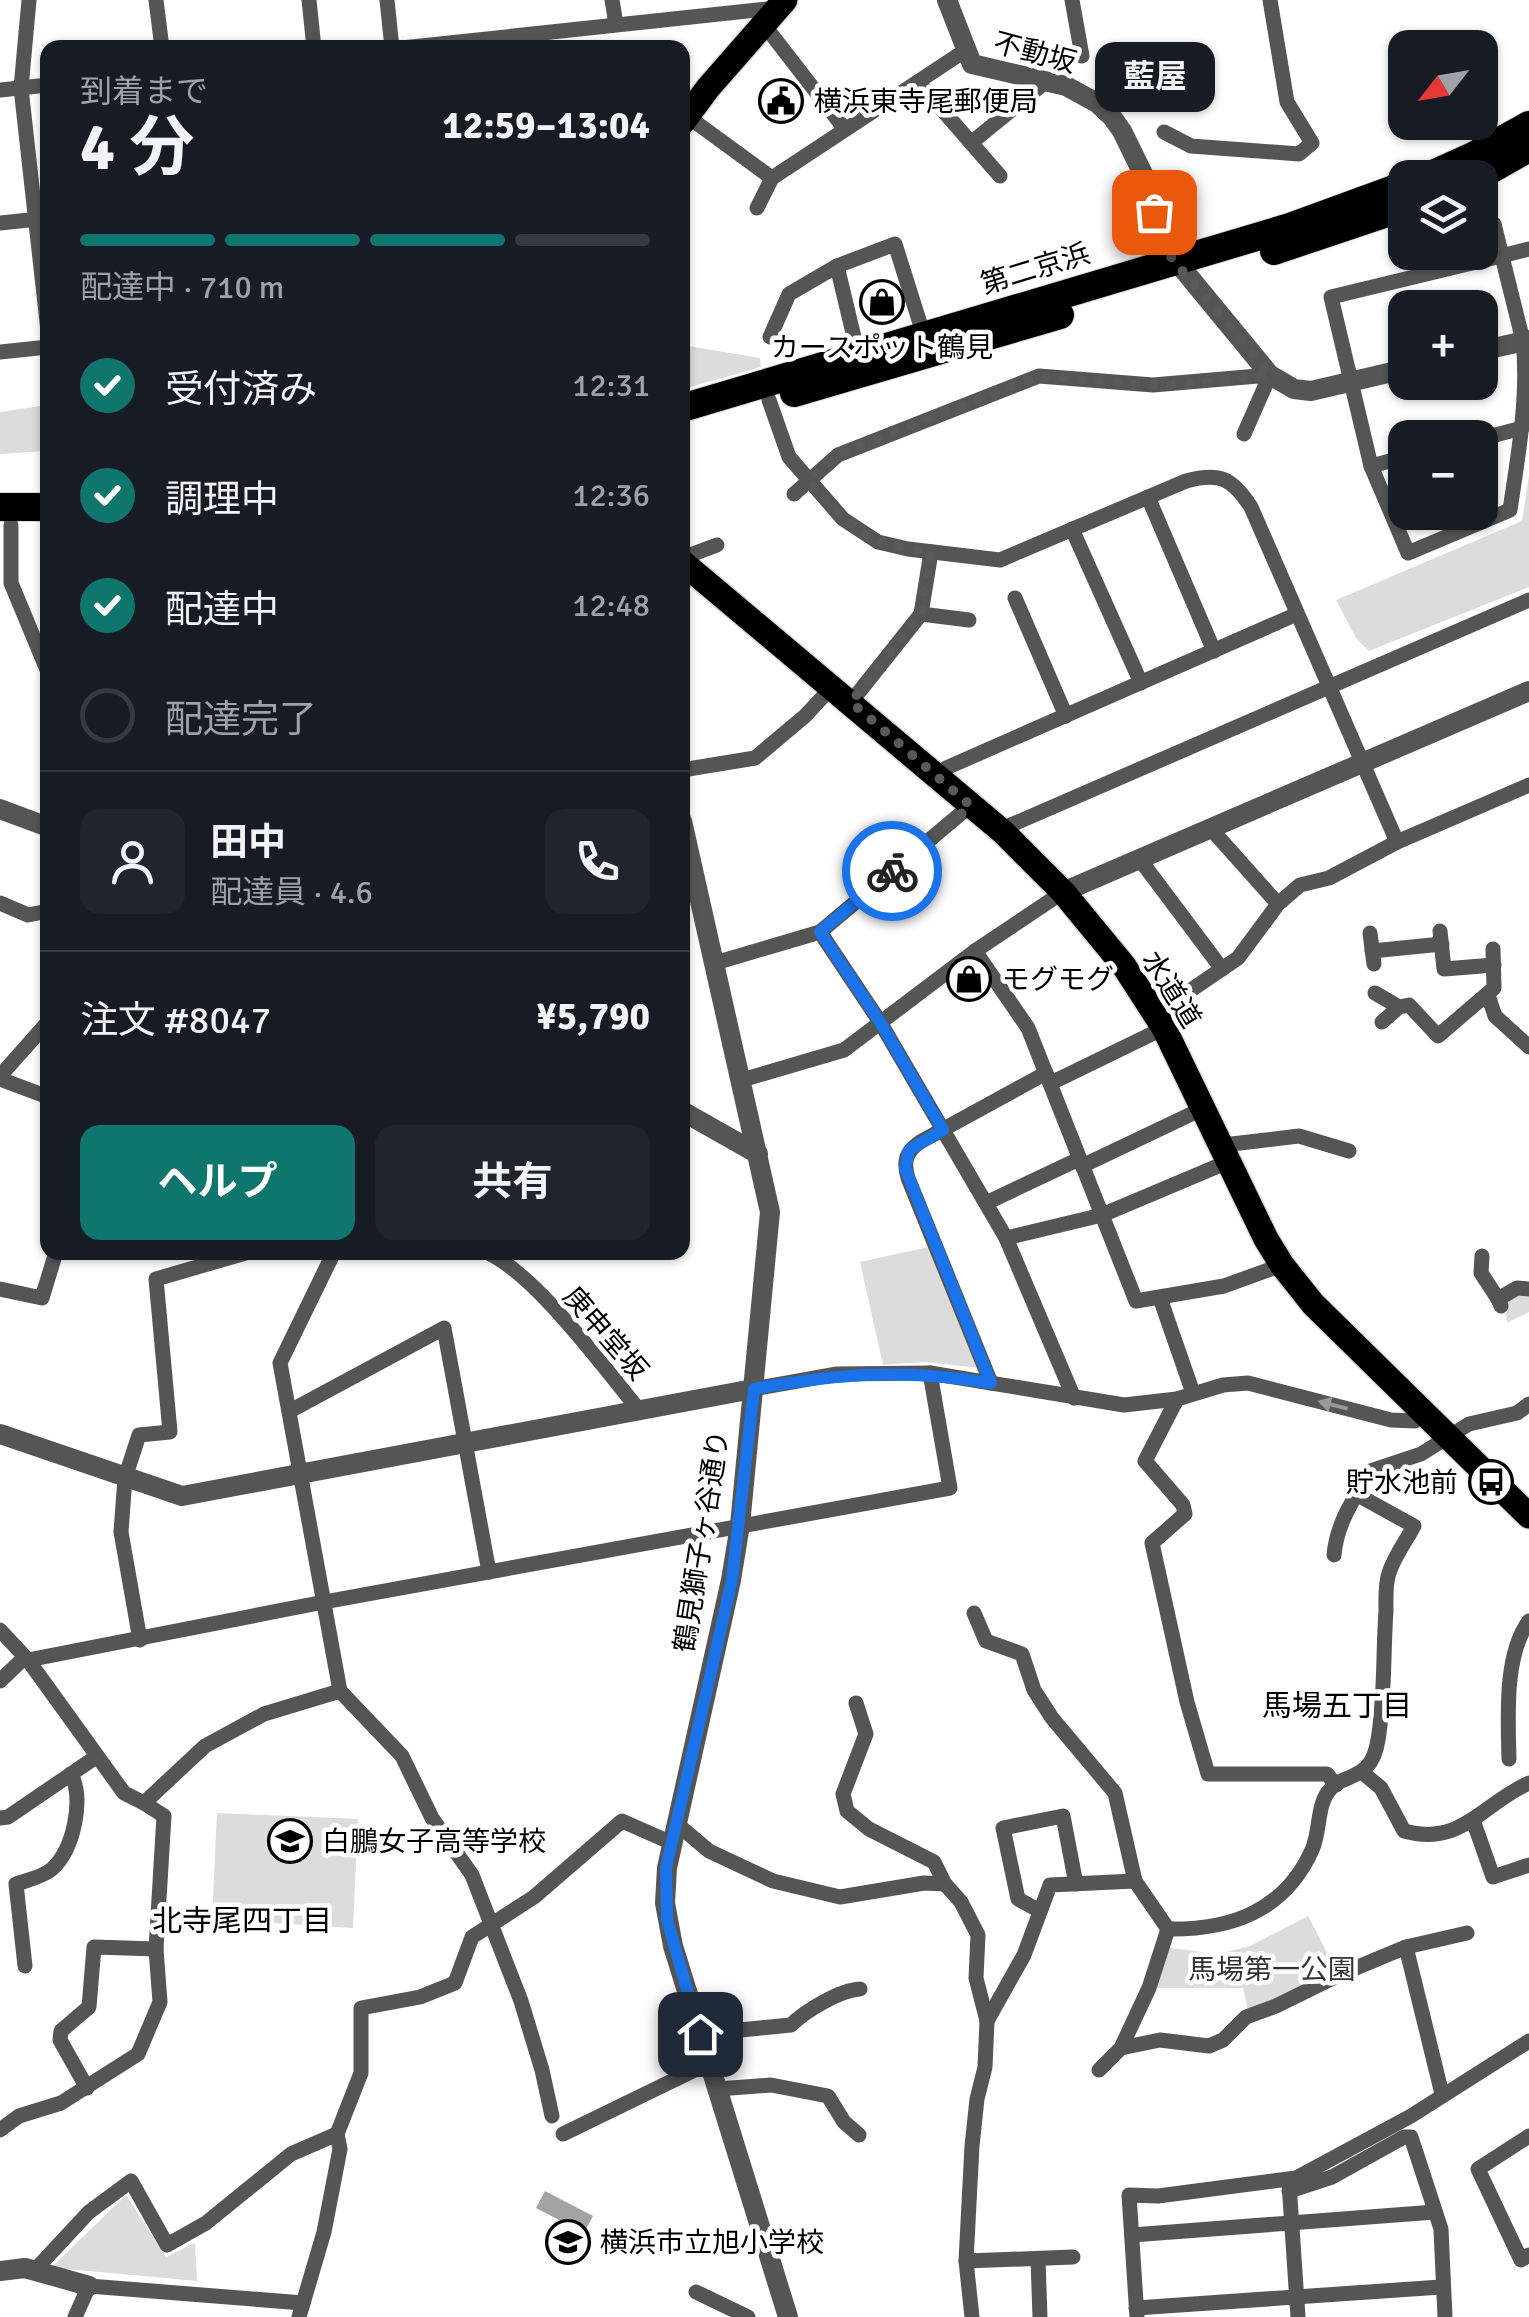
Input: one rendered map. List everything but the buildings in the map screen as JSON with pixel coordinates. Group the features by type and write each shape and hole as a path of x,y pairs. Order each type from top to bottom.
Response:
{"highway":[{"path":"1460,160 1529,126"},
{"path":"1498,166 1529,148"},
{"name":"第二京浜","path":"690,424 1180,269 1388,191"},
{"name":"第二京浜","path":"690,406 924,336 1180,269 1315,239 1388,213"},
{"path":"4,519 40,508"},
{"path":"4,519 40,524"}],"main road":[{"path":"690,114 782,8"},
{"name":"水道道","path":"690,567 1003,832 1063,892 1124,966 1160,1021 1282,1265 1314,1304 1529,1516"}],"street":[{"path":"29,0 21,88 40,206"},
{"path":"156,0 161,40"},
{"path":"309,0 313,40"},
{"path":"387,0 391,40"},
{"path":"612,0 616,24"},
{"path":"757,208 772,178 966,50 946,0"},
{"path":"1082,56 1072,2 1093,0"},
{"path":"1164,132 1192,146 1298,154 1312,143 1287,102 1270,0"},
{"path":"494,40 782,8 844,128"},
{"name":"不動坂","path":"966,50 972,64 1048,80 1097,103 1122,131 1146,180 1162,244 1270,374"},
{"path":"971,142 1048,80"},
{"path":"918,82 1000,176"},
{"path":"0,90 40,87"},
{"path":"690,123 772,178"},
{"path":"0,224 40,218"},
{"path":"1498,242 1501,256 1526,341 1522,428 1510,510 1408,553 1371,466 1332,297 1501,256 1529,249"},
{"path":"770,337 788,294 837,266 894,244 924,336"},
{"path":"837,266 858,354"},
{"path":"1498,348 1526,341"},
{"path":"0,352 40,345"},
{"path":"794,494 838,454 1039,376 1153,385 1270,374 1294,389 1311,391 1388,373"},
{"path":"1244,434 1270,374"},
{"path":"768,400 789,457 843,519 878,542 931,552 1001,563 1072,529 1206,476 1236,486 1251,507 1397,842"},
{"path":"1498,434 1522,428"},
{"path":"1371,466 1388,462"},
{"path":"1148,497 1214,651"},
{"path":"4,519 12,583 40,654"},
{"path":"1072,529 1141,683"},
{"path":"690,557 717,546"},
{"path":"690,769 754,758 805,716 842,695 921,614 931,552"},
{"path":"1015,598 1066,716"},
{"path":"1003,832 1011,825 1529,600"},
{"path":"921,614 969,620"},
{"path":"938,778 946,768 1297,614"},
{"path":"742,1080 844,1050 975,951 1063,892 1529,691"},
{"path":"991,1383 905,1168 909,1150 1160,1021 1238,958 1278,904 1300,886 1329,878 1397,842 1529,785"},
{"path":"714,964 820,932 971,806"},
{"path":"0,809 40,824"},
{"path":"1212,830 1278,904"},
{"path":"1141,860 1222,969"},
{"name":"鶴見獅子ヶ谷通り","path":"690,892 714,964 742,1080 768,1194 770,1230 732,1580 666,1868 667,1920 788,2317"},
{"path":"0,903 28,915 40,913"},
{"path":"820,932 880,1022 1006,1238 1074,1398"},
{"path":"1370,933 1373,958 1441,937 1444,969 1494,957 1494,988 1438,1036 1409,1005 1400,1007 1382,1022"},
{"path":"975,951 1028,1028 1136,1301 1224,1286 1282,1265"},
{"path":"1375,993 1400,1007"},
{"path":"1488,995 1495,1016 1529,1047"},
{"path":"40,1031 0,1078 40,1094"},
{"path":"986,1203 1204,1108"},
{"path":"690,1115 758,1154"},
{"path":"1006,1238 1102,1215 1227,1153 1299,1136 1349,1151"},
{"path":"1482,1256 1481,1273 1500,1304 1517,1288 1529,1289"},
{"path":"0,1289 42,1298 54,1260"},
{"path":"140,1640 121,1532 124,1478 139,1435 170,1432 156,1279 221,1260"},
{"path":"330,1260 280,1364 340,1691 402,1756 432,1818 472,1875 521,2001 552,2116"},
{"name":"庚申堂坂","path":"502,1260 536,1290 640,1411"},
{"path":"1160,1298 1194,1393"},
{"path":"290,1411 444,1328 490,1572"},
{"path":"0,1681 26,1659 950,1488 930,1373"},
{"path":"0,1434 182,1496 837,1374 930,1373 1124,1405 1248,1384 1391,1420 1415,1422 1424,1412"},
{"path":"1176,1399 1145,1461 1183,1504 1186,1514 1152,1543 1187,1702 1208,1774 1327,1774 1336,1785"},
{"path":"1334,1554 1344,1512 1370,1470 1422,1454 1470,1424 1517,1413 1529,1404"},
{"path":"1168,1929 1215,1927 1237,1921 1282,1894 1312,1850 1327,1793 1363,1773 1378,1744 1388,1575 1414,1526 1356,1494"},
{"path":"974,1613 986,1640 1022,1654 1034,1690 1052,1718 1115,1793 1134,1881 1168,1929"},
{"path":"1509,1759 1507,1700 1520,1633 1529,1621"},
{"path":"0,1630 26,1659 124,1793 164,1816 156,1948 160,2002 138,2054 61,2103 19,2116 0,2130"},
{"path":"144,1803 205,1746 264,1714 340,1691"},
{"path":"856,1704 866,1734 843,1794 847,1811 869,1829 934,1862 978,1935 976,1978 987,2021 985,2067 972,2146 966,2261 972,2317"},
{"path":"0,1818 8,1817 96,1756"},
{"path":"1363,1773 1381,1788 1404,1831 1424,1836 1442,1836 1529,1783"},
{"path":"24,1966 16,1884 50,1872 64,1855 80,1801 71,1774"},
{"path":"1040,1911 1018,1898 1002,1828 1063,1816 1076,1884"},
{"path":"1473,1820 1493,1876 1529,1865"},
{"path":"0,2271 34,2270 89,2286 301,2310 324,2232 340,2149 338,2134 362,2072 362,2008 420,1997 455,1983 468,1943 534,1896 622,1821 674,1834 773,1881 840,1896 924,1883 945,1884"},
{"path":"987,2021 1024,1956 1050,1885 1134,1881"},
{"path":"1099,2070 1121,2048 1149,1988 1168,1929"},
{"path":"1121,2048 1160,2040 1209,2046 1223,2040 1246,2017 1406,1947 1466,1933"},
{"path":"1406,1947 1442,2094"},
{"path":"87,2088 60,2040 61,2031 89,2007 94,1948 156,1948"},
{"path":"563,2134 708,2059 730,2031 791,2026 802,2014 819,2008 843,1990 860,1990"},
{"path":"1289,2185 1396,2124 1529,2040"},
{"path":"718,2089 770,2085 828,2096 844,2122 859,2135"},
{"path":"34,2270 88,2212 131,2181 167,2245 206,2223 291,2154 338,2134"},
{"path":"1529,2136 1478,2169 1520,2260 1529,2255"},
{"path":"1441,2286 1137,2312 1129,2195 1289,2185 1332,2177 1404,2137 1411,2137 1441,2229 1445,2317"},
{"path":"1289,2185 1298,2317"},
{"path":"1132,2235 1435,2212"},
{"path":"966,2261 1073,2257"},
{"path":"1038,2260 1040,2317"},
{"path":"75,2317 89,2286"},
{"path":"696,2292 748,2317"}],"green space":[{"path":"690,346 760,358 761,367 690,387"},
{"path":"40,406 40,451 0,454 0,412"},
{"path":"1529,475 1529,587 1369,651 1356,638 1336,600 1522,521"},
{"path":"933,1246 981,1368 924,1362 883,1365 860,1262"},
{"path":"1519,1295 1529,1296 1529,1312 1507,1323 1505,1302"},
{"path":"217,1813 358,1819 353,1928 212,1919"},
{"name":"馬場第一公園","path":"1308,1916 1336,1970 1268,2005 1248,2010 1243,1988 1149,1988 1162,1947 1218,1954 1250,1946"},
{"path":"126,2195 166,2257 195,2243 197,2281 56,2268 54,2265"}],"shaded area":[{"path":"545,2191 593,2216 584,2233 536,2208"}],"way so far":[{"path":"892,871 971,806 851,702 921,614 931,552 878,542 857,530 808,481 838,454 1039,376 1153,385 1270,374 1174,261 1162,244 1154,212"}],"place":[{"name":"横浜東寺尾郵便局","path":"781,101"},
{"name":"藍屋","path":"1154,212"},
{"name":"カースポット鶴見","path":"882,302"},
{"name":"モグモグ","path":"969,979"},
{"name":"貯水池前","path":"1491,1482"},
{"name":"白鵬女子高等学校","path":"290,1841"},
{"name":"横浜市立旭小学校","path":"568,2242"}],"district":[{"name":"馬場五丁目","path":"1337,1706"},
{"name":"北寺尾四丁目","path":"242,1921"}],"route":[{"path":"700,2034 667,1920 666,1868 732,1580 754,1389 837,1374 930,1373 991,1383 905,1168 909,1150 943,1130 880,1022 820,932 892,871"}]}
